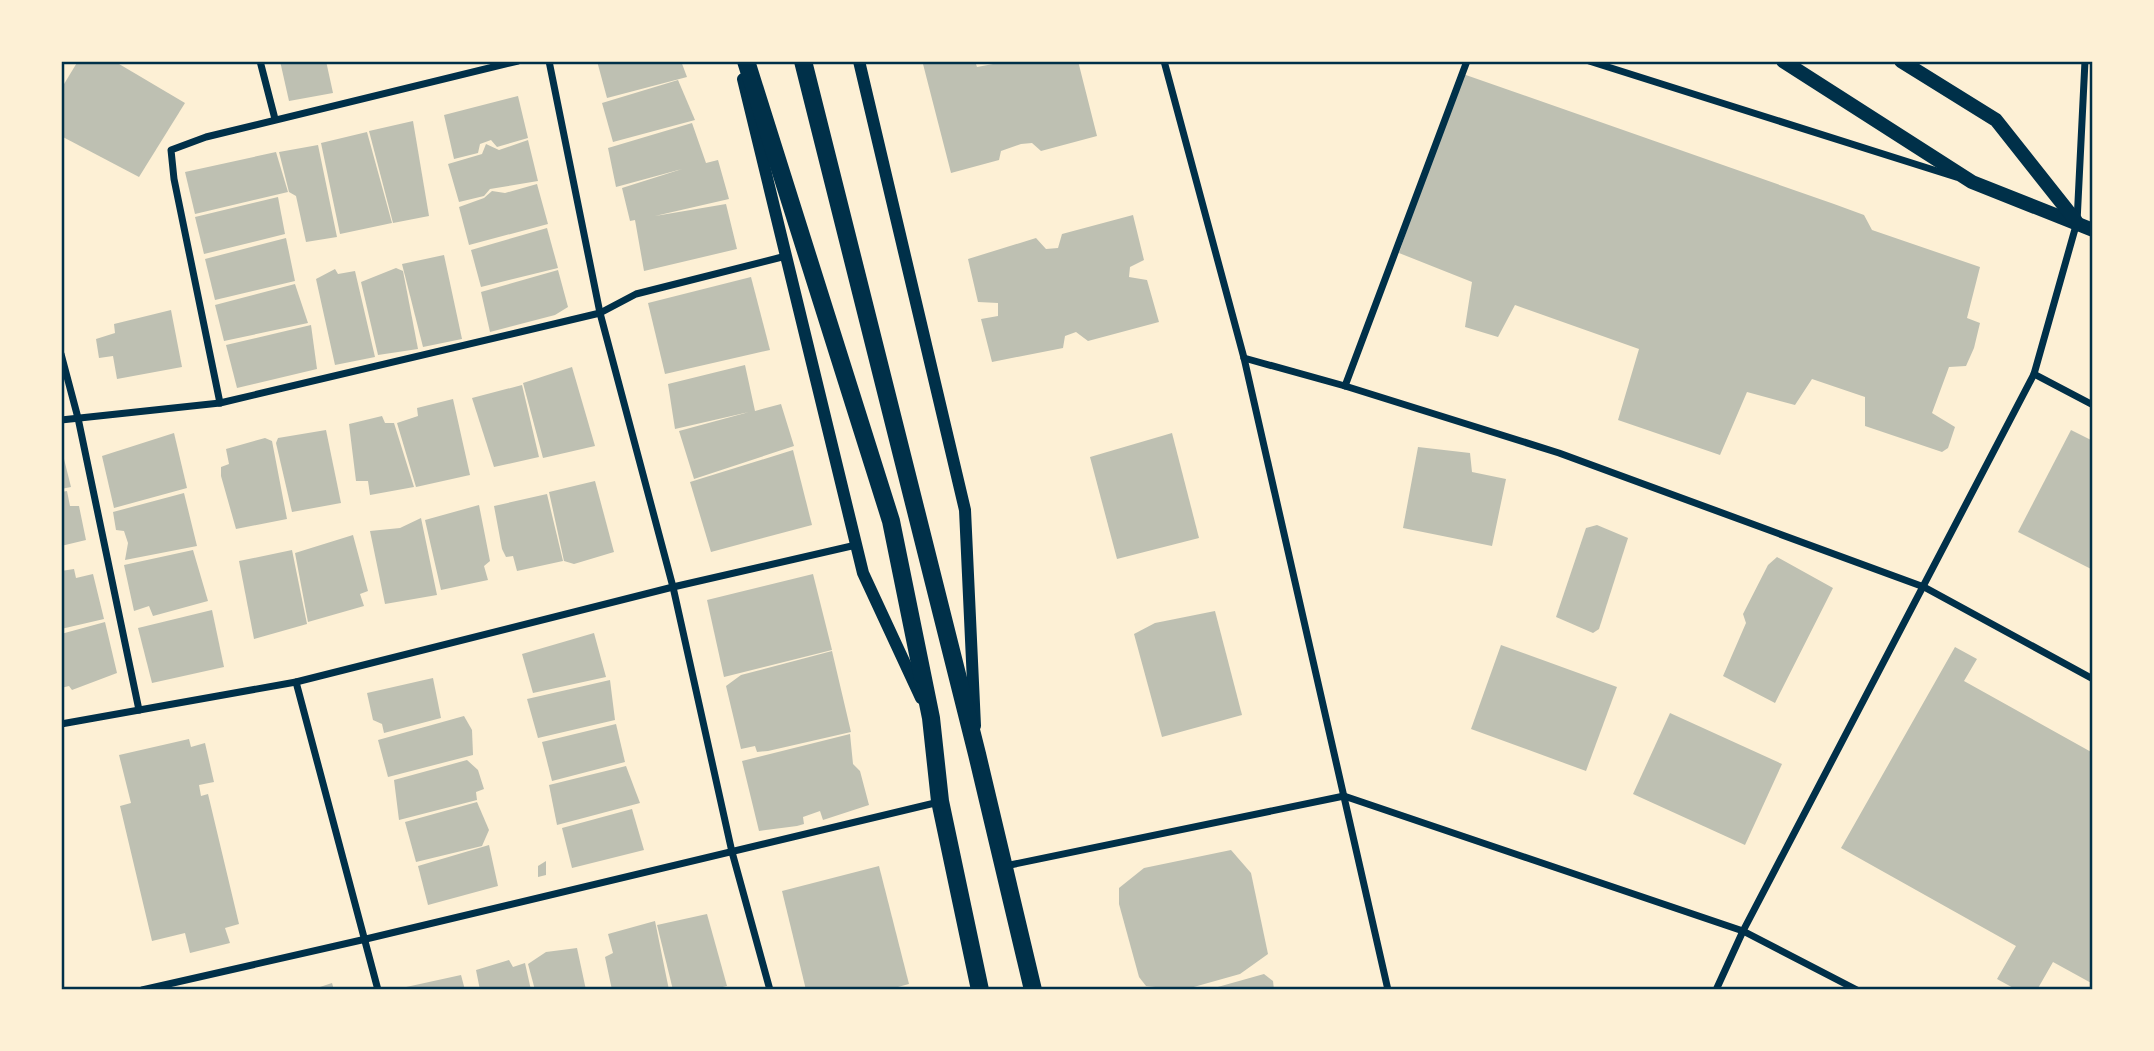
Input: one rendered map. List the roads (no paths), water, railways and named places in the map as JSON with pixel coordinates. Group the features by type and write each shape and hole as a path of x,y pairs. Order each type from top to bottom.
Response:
{"main road":[{"path":"746,61 891,521 931,718 940,802 981,990"},
{"path":"803,61 977,754 1032,990"},
{"path":"1783,61 1972,182 2093,230"},
{"path":"1901,61 1996,120 2077,222"}],"street":[{"path":"260,61 275,120"},
{"path":"220,402 174,179 171,150 206,137 518,61"},
{"path":"549,61 600,313 673,587 732,852 770,990"},
{"path":"739,61 863,573 931,718"},
{"path":"859,61 965,510 977,754"},
{"path":"1164,61 1244,358 1388,990"},
{"path":"1345,386 1467,61"},
{"path":"1589,61 1972,182"},
{"path":"1716,990 1743,932 2034,374 2077,222 2085,61"},
{"path":"61,420 220,402 600,313 636,294 786,256"},
{"path":"61,354 78,418 139,710"},
{"path":"1244,358 1345,386 1559,453 1924,587 2093,679"},
{"path":"2034,374 2093,405"},
{"path":"61,724 296,682 673,587 856,545"},
{"path":"296,682 378,990"},
{"path":"1002,866 1344,796 1743,932 1857,990"},
{"path":"142,990 940,802"}]}
